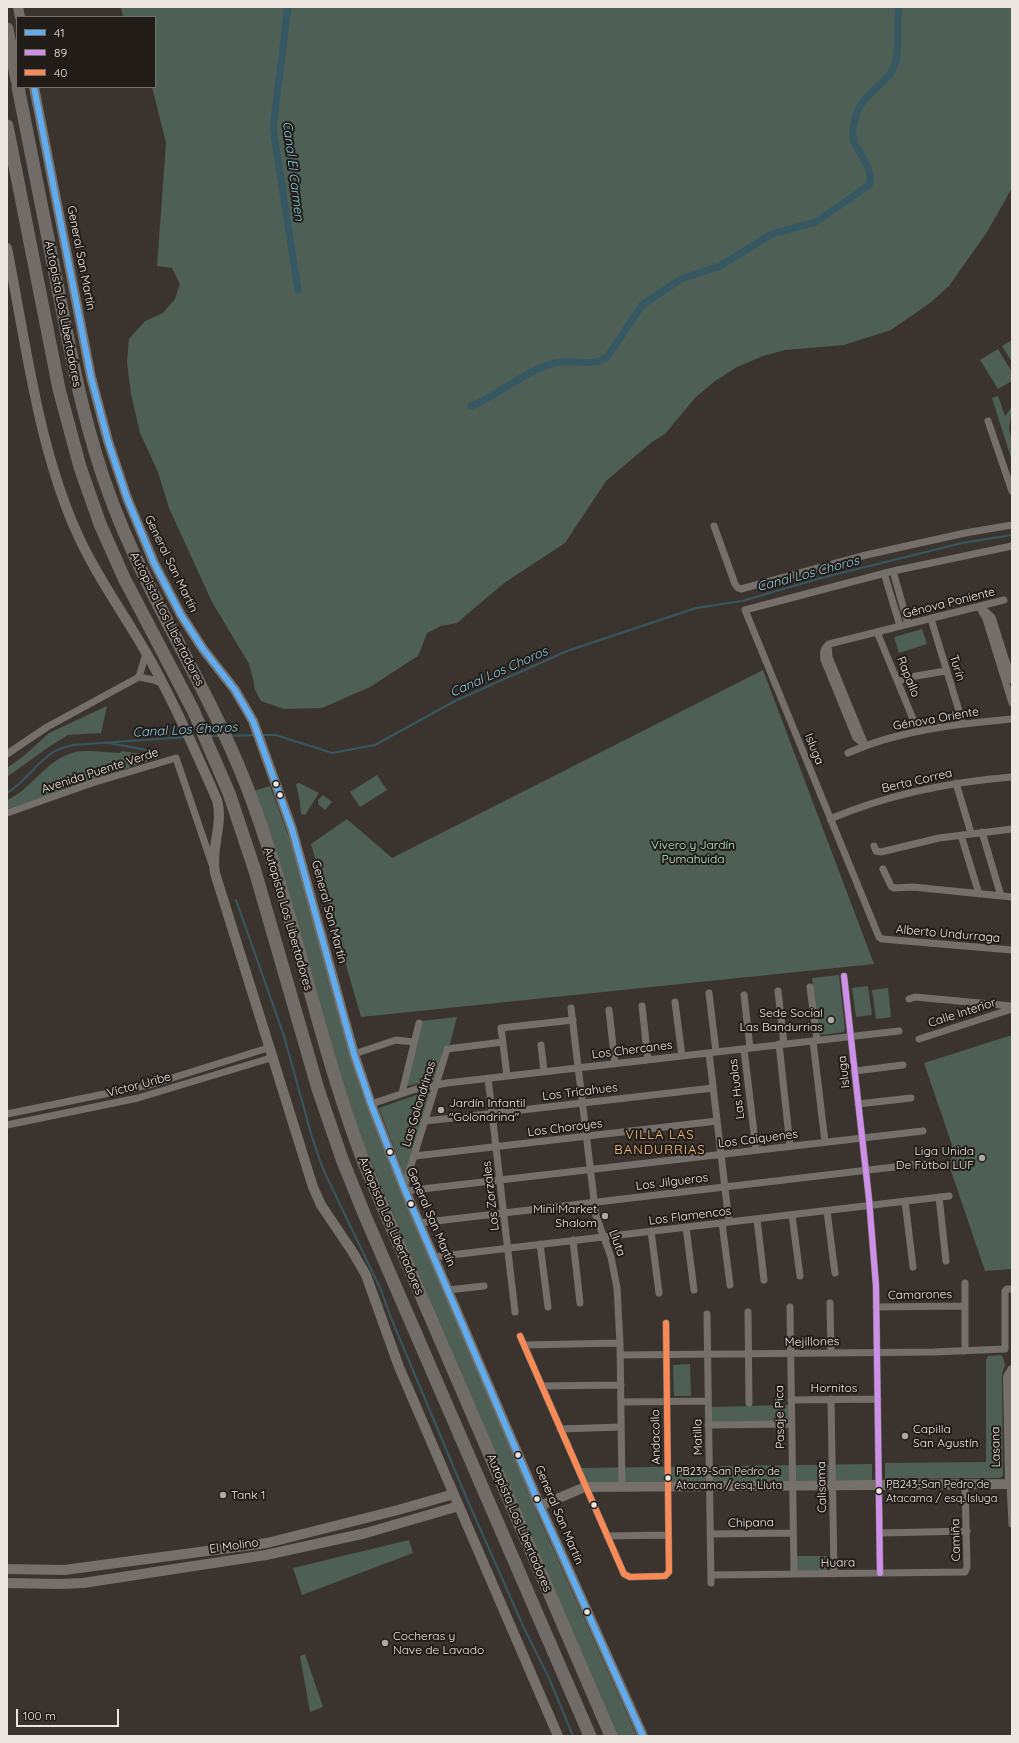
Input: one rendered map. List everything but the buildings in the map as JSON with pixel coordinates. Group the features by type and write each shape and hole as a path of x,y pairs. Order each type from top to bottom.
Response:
{"highway":[{"path":"7,29 16,75"},
{"name":"Autopista Los Libertadores","path":"18,88 71,358 95,452 118,519 138,566 220,724 252,800 268,848 332,1072 361,1155 611,1736"},
{"name":"Autopista Los Libertadores","path":"7,126 59,389 80,466 100,524 124,578 210,746 249,850 309,1061 342,1159 365,1216 590,1736"}],"street":[{"name":"General San Martín","path":"34,88 91,377 120,478 144,540 174,602 203,649 241,699 253,721 303,866 354,1054 371,1104 405,1190 540,1506 643,1736"},
{"path":"7,248 42,425 62,495 87,555 163,684 218,805 220,818 214,856 215,873 313,1187 321,1205 352,1251 366,1275 399,1367 558,1736"},
{"path":"988,421 1012,491"},
{"path":"714,526 735,584 741,589 873,553 965,533 1012,525"},
{"path":"865,745 842,697 829,658 828,644 900,626 884,573 1012,546"},
{"path":"892,571 908,624"},
{"name":"Isluga","path":"882,939 877,933 745,610 884,573"},
{"name":"Génova Poniente","path":"900,626 980,608 1004,600"},
{"path":"980,608 985,615 1002,661 1012,703"},
{"name":"Turín","path":"931,619 963,724"},
{"name":"Rapallo","path":"877,632 918,732"},
{"path":"139,677 146,653"},
{"path":"1002,661 1012,680"},
{"path":"898,681 916,676 946,671"},
{"path":"7,754 47,726 139,677 154,680 163,684"},
{"name":"Génova Oriente","path":"848,753 865,745 918,732 963,724 1012,719"},
{"name":"Avenida Puente Verde","path":"7,814 92,782 176,758 215,873"},
{"name":"Berta Correa","path":"830,819 900,794 956,783 1012,777"},
{"path":"956,783 971,833"},
{"path":"874,846 876,851 881,852 915,843 971,833 1012,829"},
{"path":"982,832 1001,896"},
{"path":"961,835 979,894"},
{"path":"883,869 891,886 894,888 909,887 1012,897"},
{"name":"Alberto Undurraga","path":"882,939 1012,950"},
{"name":"Isluga","path":"844,976 866,1171 876,1307 878,1353 880,1573"},
{"path":"810,987 825,1142"},
{"path":"778,991 790,1146"},
{"path":"709,993 713,1088 724,1187 725,1223 730,1285"},
{"name":"Las Hualas","path":"744,995 756,1150"},
{"path":"910,999 915,997 1012,1007"},
{"path":"675,1002 682,1056"},
{"path":"642,1006 648,1060"},
{"name":"Calle Interior","path":"919,1039 1012,1007"},
{"name":"Lluta","path":"572,1008 598,1222 613,1265 617,1288 620,1344 622,1487"},
{"path":"609,1010 615,1064"},
{"path":"507,1076 501,1028 573,1020"},
{"path":"402,1093 418,1023"},
{"name":"Los Chercanes","path":"371,1104 402,1093 437,1084 899,1031"},
{"path":"354,1054 396,1040 414,1042"},
{"name":"Las Golondrinas","path":"405,1190 447,1049 503,1042"},
{"path":"541,1045 544,1072"},
{"name":"Víctor Uribe","path":"7,1114 153,1084 272,1052"},
{"name":"Víctor Uribe","path":"7,1125 120,1102 155,1093 272,1052"},
{"path":"854,1071 902,1065"},
{"name":"Los Zorzales","path":"488,1078 515,1312"},
{"name":"Los Tricahues","path":"426,1121 713,1088"},
{"path":"118,1092 120,1102"},
{"path":"858,1104 911,1098"},
{"name":"Los Choroyes","path":"415,1156 717,1121"},
{"name":"Los Caiquenes","path":"405,1190 923,1130"},
{"name":"Los Jilgueros","path":"419,1223 928,1163"},
{"name":"Los Flamencos","path":"434,1257 949,1196"},
{"path":"939,1197 946,1261"},
{"path":"905,1201 913,1267"},
{"path":"828,1210 835,1273"},
{"path":"792,1215 800,1276"},
{"path":"757,1219 764,1280"},
{"path":"686,1227 694,1290"},
{"path":"651,1231 659,1294"},
{"path":"573,1240 580,1304"},
{"path":"540,1244 548,1307"},
{"path":"965,1283 965,1351"},
{"path":"448,1290 484,1286"},
{"path":"1008,1307 1009,1289"},
{"path":"830,1303 831,1353"},
{"name":"Camarones","path":"876,1307 965,1306"},
{"name":"Pasaje Pica","path":"790,1307 794,1574"},
{"name":"Mejillones","path":"620,1355 878,1353 1005,1349 1008,1307"},
{"path":"748,1312 749,1403"},
{"name":"Matilla","path":"707,1314 711,1579"},
{"name":"Andacollo","path":"607,1536 625,1576 668,1575 666,1323"},
{"path":"520,1336 607,1536 668,1535"},
{"path":"524,1345 620,1344"},
{"name":"Lasana","path":"1012,1370 1008,1377 1012,1524"},
{"path":"542,1386 621,1385"},
{"name":"Calisama","path":"831,1399 834,1574"},
{"name":"Hornitos","path":"791,1400 878,1399"},
{"path":"621,1402 708,1401"},
{"path":"708,1425 791,1424"},
{"path":"560,1429 621,1427"},
{"name":"Camiña","path":"965,1484 967,1531 966,1571"},
{"path":"540,1506 586,1487 1011,1484"},
{"name":"El Molino","path":"7,1569 62,1570 267,1543 398,1510 454,1494"},
{"name":"El Molino","path":"7,1584 60,1584 83,1582 266,1555 396,1525 459,1506"},
{"path":"396,1525 401,1517 398,1510"},
{"path":"880,1533 967,1531"},
{"name":"Chipana","path":"710,1534 793,1533"},
{"path":"60,1584 65,1576 62,1570"},
{"name":"Huara","path":"711,1579 794,1574 966,1571"}],"green space":[{"path":"121,7 1012,7 1012,188 987,232 949,286 930,303 891,330 844,345 785,350 763,356 737,367 715,381 695,398 665,434 652,442 606,481 565,543 504,583 457,623 441,626 427,633 418,656 370,687 322,708 284,709 261,701 255,690 249,664 212,602 169,508 158,472 140,433 131,394 127,362 129,339 145,321 163,313 175,299 180,284 172,268 157,266 166,143 152,88 156,88 156,16 123,16"},
{"path":"1012,340 1012,362 1002,346"},
{"path":"998,349 1012,372 1012,381 998,389 980,360"},
{"path":"998,396 1005,416 1012,407 1009,429 1012,442 1012,461 992,398"},
{"path":"922,629 927,644 899,653 894,637"},
{"name":"Vivero y Jardín Pumahuida","path":"763,670 874,964 361,1017 311,844 347,819 392,858"},
{"path":"107,706 101,733 68,735 7,777 7,768 25,755 49,733"},
{"path":"90,751 120,753 122,751 161,757 7,809 7,800 24,789 54,762 74,752"},
{"path":"377,775 387,790 360,807 350,792"},
{"path":"299,783 319,793 305,815 301,814 296,784"},
{"path":"270,786 292,845 361,1091 402,1195 528,1486 537,1513 637,1736 617,1736 350,1113 254,791"},
{"path":"323,795 332,802 325,810 318,804 318,800"},
{"path":"839,975 845,1028 844,1032 821,1035 818,1031 812,978"},
{"path":"868,986 872,1015 856,1017 852,988"},
{"path":"888,988 891,1017 876,1019 872,990"},
{"path":"457,1017 450,1044 443,1049 435,1080 407,1086 421,1021"},
{"name":"Liga Unida De Fútbol LUF","path":"1012,1035 1012,1269 985,1271 951,1171 952,1145 924,1063"},
{"path":"434,1092 405,1177 379,1108 416,1095"},
{"path":"1001,1355 1005,1365 1002,1374 1003,1476 999,1478 885,1479 885,1463 986,1462 986,1360 988,1356"},
{"path":"690,1364 691,1396 674,1396 673,1365"},
{"path":"788,1405 788,1423 711,1424 711,1407"},
{"path":"872,1464 872,1480 586,1482 580,1468"},
{"path":"409,1540 413,1553 302,1595 293,1568"},
{"path":"796,1556 827,1556 827,1571 796,1571"},
{"path":"305,1654 323,1707 310,1712 300,1656"}],"waterway":[{"name":"Canal El Carmen","path":"288,7 273,128 298,290"},
{"name":"Canal El Carmen","path":"471,406 533,371 555,363 590,363 602,360 608,356 642,305 681,279 720,266 772,234 816,222 869,185 870,173 855,143 853,128 857,111 892,71 895,64 898,48 899,7"},
{"name":"Canal Los Choros","path":"262,735 276,735 332,753 375,745 455,701 567,651 696,608 742,601 821,578 962,543 1012,535"},
{"name":"Canal Los Choros","path":"230,736 256,735"},
{"name":"Canal Los Choros","path":"210,736 220,736"},
{"name":"Canal Los Choros","path":"7,793 20,783 48,756 64,747 73,745 186,737"},
{"path":"109,743 157,752"},
{"path":"236,900 284,1036 312,1137 323,1169 381,1290 391,1318 467,1499 524,1628 549,1678 573,1736"}],"transit line":[{"name":"41","path":"34,88 91,377 108,441 127,498 154,563 181,615 203,649 235,690 253,721 292,829 354,1054 371,1104 404,1188 540,1506 643,1736"},
{"name":"89","path":"844,976 869,1199 876,1286 880,1573"},
{"name":"40","path":"520,1336 624,1574 630,1577 665,1576 669,1572 666,1323"}],"place":[{"name":"Sede Social Las Bandurrias","path":"831,1020"},
{"name":"Jardín Infantil \"Golondrina\"","path":"441,1110"},
{"name":"Liga Unida De Fútbol LUF","path":"982,1158"},
{"name":"Mini Market Shalom","path":"605,1216"},
{"name":"Capilla San Agustín","path":"905,1436"},
{"name":"PB239-San Pedro de Atacama / esq. Lluta","path":"668,1478"},
{"name":"PB243-San Pedro de Atacama / esq. Isluga","path":"879,1491"},
{"name":"Tank 1","path":"223,1495"},
{"name":"Cocheras y Nave de Lavado","path":"385,1643"}],"district":[{"name":"VILLA LAS BANDURRIAS","path":"660,1142"}]}
